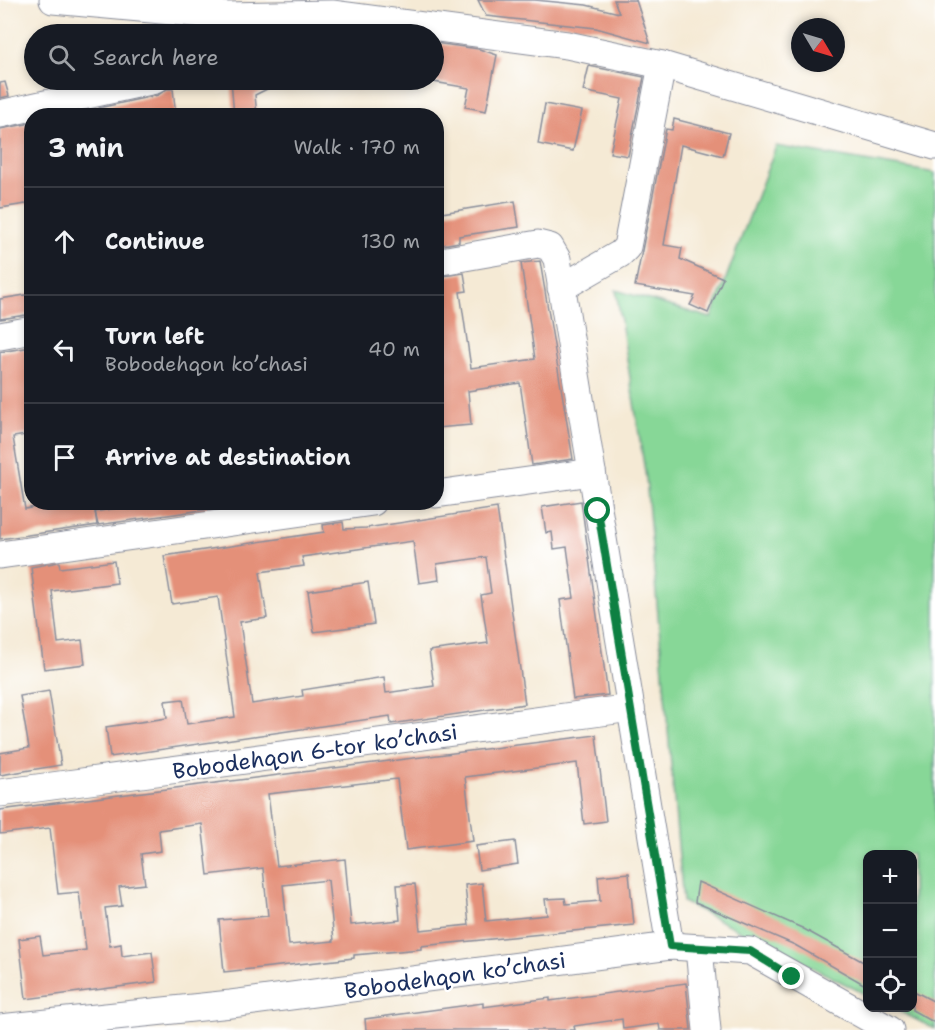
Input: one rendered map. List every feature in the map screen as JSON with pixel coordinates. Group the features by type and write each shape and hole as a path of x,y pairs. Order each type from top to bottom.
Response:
{"street":[{"path":"53,0 227,16 332,14 408,24"},
{"path":"444,29 567,45 662,65 935,146"},
{"path":"561,288 620,254 627,247 662,65"},
{"path":"27,108 109,90"},
{"path":"0,114 24,109"},
{"path":"444,261 538,244 550,247 556,259 670,946"},
{"path":"0,336 24,332"},
{"path":"444,493 592,472"},
{"path":"0,555 317,510"},
{"name":"Bobodehqon 6-tor koʼchasi","path":"0,793 631,708"},
{"name":"Bobodehqon koʼchasi","path":"0,1028 231,1004 670,946 750,951 890,1030"},
{"path":"699,949 707,1030"}],"green space":[{"path":"776,146 935,173 935,1029 901,1012 917,1012 917,850 863,850 863,993 683,902 646,478 616,290 711,318"}],"building":[{"path":"478,0 535,0 586,5 619,13 614,0 636,0 650,43 596,28 486,16"},
{"path":"444,44 479,49 497,55 486,111 465,107 469,88 444,84"},
{"path":"589,66 644,77 628,156 610,153 622,99 583,91"},
{"path":"5,82 9,96 0,98 0,83"},
{"path":"166,90 173,90 175,108 99,108 158,95"},
{"path":"232,90 265,90 255,95 256,108 233,108"},
{"path":"545,104 582,111 573,151 538,144"},
{"path":"674,119 729,133 723,156 681,145 664,245 682,248 680,259 723,278 708,313 690,305 695,296 635,286 666,129 672,130"},
{"path":"24,124 24,204 0,208 0,129"},
{"path":"515,201 519,227 459,236 459,242 444,245 444,213"},
{"path":"540,261 573,459 532,465 520,383 468,391 471,425 444,427 444,276 464,273 467,291 460,292 471,368 535,359 521,263"},
{"path":"24,295 24,315 0,319 0,299"},
{"path":"24,348 24,435 13,437 24,510 95,510 97,525 0,539 0,352"},
{"path":"581,501 608,695 573,699 560,600 574,598 567,547 554,549 552,532 546,533 542,507"},
{"path":"497,508 525,704 391,724 390,716 110,757 106,727 167,718 165,701 183,699 187,724 235,717 218,597 172,604 164,556 324,532 323,525 343,522 344,529 366,528","holes":["413,541 419,583 439,580 437,564 486,557 491,593 481,595 488,643 429,651 434,686 386,693 384,677 302,690 303,696 252,704 240,622 267,618 260,572 304,566 302,557"]},
{"path":"106,510 202,510 98,525 95,512"},
{"path":"114,561 117,583 52,591 58,643 82,640 85,664 44,669 31,567 59,562 60,568"},
{"path":"368,582 374,624 314,632 308,591"},
{"path":"49,691 61,765 0,775 0,753 29,748 20,696"},
{"path":"596,735 606,821 584,824 577,763 465,777 473,841 406,850 397,779 268,794 277,866 345,859 351,925 400,920 397,885 415,884 420,930 469,925 465,885 482,883 486,921 547,915 545,899 565,898 566,904 600,901 598,876 629,873 634,925 421,946 421,949 354,955 354,958 224,972 219,920 268,916 263,868 208,875 202,824 159,830 161,851 141,854 145,884 119,887 122,906 105,908 110,946 121,944 122,956 152,952 156,982 26,999 19,939 40,936 43,955 86,950 79,892 58,894 50,828 0,834 0,810","holes":["328,880 334,941 289,945 283,885"]},
{"path":"515,841 518,864 479,870 476,846"},
{"path":"698,882 802,928 863,962 863,984 795,945 695,902"},
{"path":"686,983 691,1030 660,1030 659,1024 623,1029 622,1019 574,1026 575,1030 366,1030 365,1019 483,1003 483,1007 550,998 550,1001"},
{"path":"917,993 935,1002 935,1023 916,1012"}],"route":[{"path":"598,511 670,946 750,951 792,977"}]}
